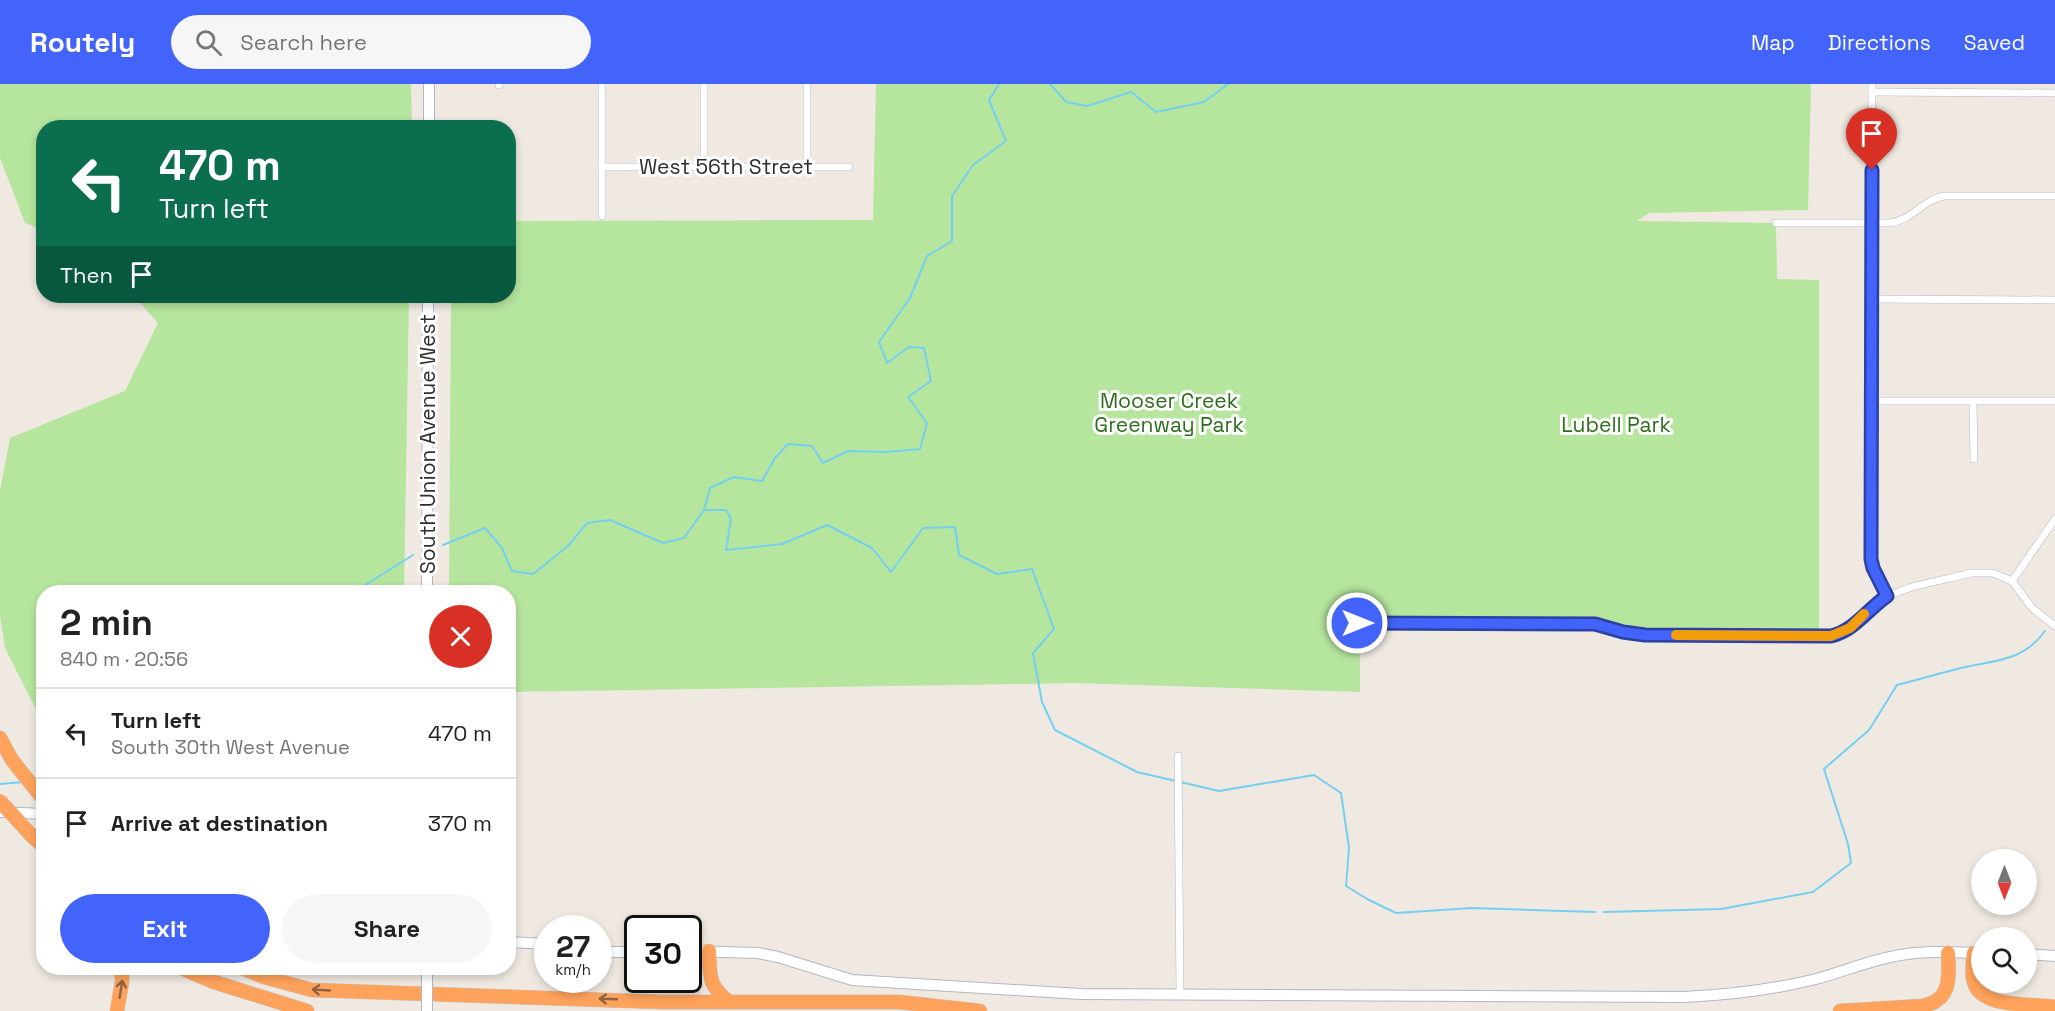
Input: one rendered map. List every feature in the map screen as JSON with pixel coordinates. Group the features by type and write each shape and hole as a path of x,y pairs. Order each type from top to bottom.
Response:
{"highway":[{"path":"0,738 36,798"},
{"path":"0,801 36,840"},
{"path":"710,951 712,984 729,1002"},
{"path":"1840,1011 1922,1006 1934,1003 1944,994 1947,987 1948,953"},
{"path":"117,1011 122,975"},
{"path":"198,975 307,1011"},
{"path":"259,975 312,990 729,1002 899,1002 980,1011"},
{"path":"1981,993 1983,996 1997,1001 2055,1007"}],"street":[{"path":"429,84 429,120"},
{"path":"602,84 602,216"},
{"path":"704,84 704,167"},
{"path":"807,84 807,167"},
{"path":"1887,596 1871,559 1872,88 2055,93"},
{"name":"West 56th Street","path":"602,167 849,167"},
{"path":"1776,223 1898,222 1933,200 1944,196 2055,196"},
{"path":"1872,299 2055,300"},
{"name":"South Union Avenue West","path":"427,585 428,303"},
{"path":"1872,400 2055,401"},
{"path":"1973,402 1974,459"},
{"path":"2012,581 2055,519"},
{"path":"1357,623 1595,624 1645,635 1831,636 1850,628 1887,596 1971,573 1993,573 2012,581 2032,608 2055,626"},
{"path":"1178,756 1180,995"},
{"path":"0,812 36,809"},
{"path":"516,942 534,943"},
{"path":"702,951 758,953 852,980 1081,994 1711,996 1750,993 1790,985 1897,955 1971,953"},
{"path":"2037,955 2055,956"},
{"path":"427,975 427,1011"}],"green space":[{"path":"0,84 411,84 412,120 36,120 36,227 25,223 0,158"},
{"path":"876,84 1811,84 1808,210 1649,213 1637,221 1776,223 1777,279 1819,280 1819,631 1686,631 1360,623 1360,692 1075,683 516,692 516,585 449,585 451,303 516,303 516,221 873,220"},
{"path":"140,303 409,303 404,585 36,585 36,709 5,648 0,616 0,491 10,438 125,391 158,323"}],"waterway":[{"path":"443,545 485,528 502,548 512,571 533,574 568,546 587,523 610,520 663,543 684,538 704,510 710,488 734,477 762,481 775,458 788,444 812,446 823,463 848,451 887,452 920,449 927,423 908,397 931,381 924,348 909,347 887,363 879,342 910,298 927,256 952,241 952,196 973,165 1006,141 989,100 999,84"},
{"path":"1050,84 1066,102 1087,106 1131,92 1156,112 1204,102 1228,84"},
{"path":"704,510 726,510 731,519 726,550 782,544 827,525 872,548 891,572 923,528 955,527 959,555 997,574 1032,569 1054,629 1033,653 1042,702 1055,730 1137,772 1219,791 1314,775 1341,793 1349,848 1346,886 1396,913 1472,908 1595,912"},
{"path":"365,585 413,555"},
{"path":"1604,912 1721,909 1813,892 1851,863 1848,844 1824,769 1869,730 1897,685 2006,659 2026,649 2045,631"},
{"path":"0,784 23,782"}],"slow traffic":[{"path":"1676,635 1831,636 1850,628 1864,614"}],"route":[{"path":"1357,623 1595,624 1645,635 1831,636 1850,628 1876,603 1887,596 1871,559 1872,170"}],"park label":[{"name":"Mooser Creek Greenway Park","path":"1169,413"},
{"name":"Lubell Park","path":"1616,425"}]}
